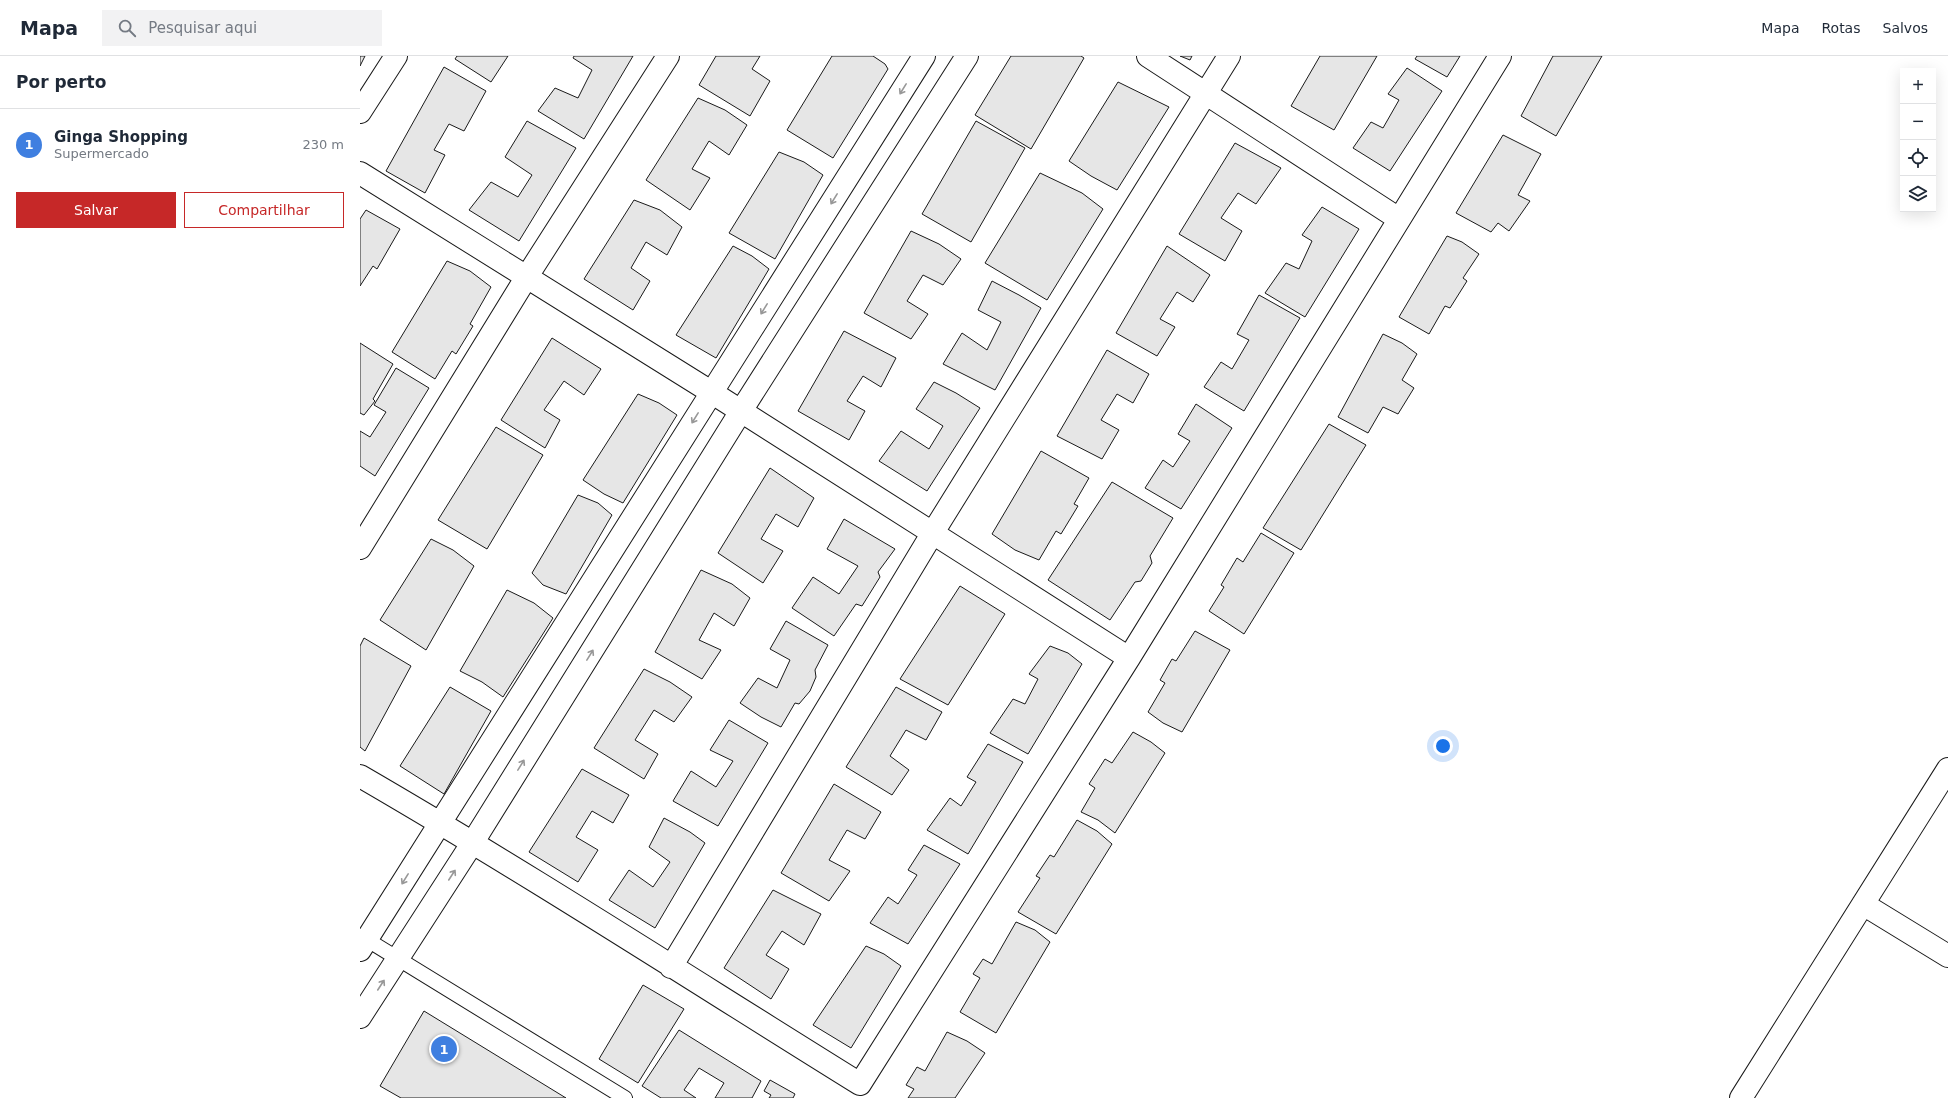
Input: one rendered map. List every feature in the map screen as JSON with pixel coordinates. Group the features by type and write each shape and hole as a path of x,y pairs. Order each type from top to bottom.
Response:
{"street":[{"path":"360,112 396,56"},
{"path":"360,548 526,278 668,56"},
{"path":"362,942 441,823 924,56"},
{"path":"360,1017 473,842 741,412 967,56"},
{"path":"1148,56 1399,219"},
{"path":"670,967 932,534 1229,56"},
{"path":"360,776 473,842 670,967 860,1084 1129,658 1500,56"},
{"path":"360,173 526,278 711,392 1129,658"},
{"path":"1741,1098 1948,769"},
{"path":"1863,904 1948,956"}],"lane":[{"path":"362,942 398,959 625,1098"}],"building":[{"path":"360,56 365,56 360,66"},
{"path":"457,56 508,56 491,82 455,59"},
{"path":"574,56 633,56 584,139 538,111 555,88 578,98 592,70 573,58"},
{"path":"716,56 760,56 752,69 770,81 750,116 699,85"},
{"path":"832,56 873,56 885,64 888,69 833,158 787,130"},
{"path":"1011,56 1081,56 1084,58 1031,149 975,115"},
{"path":"1180,56 1192,56 1190,60"},
{"path":"1320,56 1377,56 1334,130 1291,106"},
{"path":"1417,56 1460,56 1447,77 1415,59"},
{"path":"1553,56 1602,56 1556,136 1521,116"},
{"path":"444,67 486,91 464,131 449,124 434,150 445,155 425,193 386,171"},
{"path":"1407,68 1442,91 1390,171 1353,148 1371,122 1383,128 1399,100 1388,94"},
{"path":"1118,82 1169,107 1117,190 1091,176 1069,161"},
{"path":"698,98 725,110 747,125 729,155 709,141 692,169 710,178 690,210 646,180"},
{"path":"527,121 576,148 519,241 469,210 491,182 518,197 532,175 505,157"},
{"path":"976,121 1025,148 971,242 922,214"},
{"path":"1503,135 1541,154 1518,195 1530,201 1509,231 1498,223 1491,232 1456,213"},
{"path":"1235,143 1281,168 1256,204 1238,193 1221,218 1242,231 1225,261 1179,234"},
{"path":"779,152 804,162 823,175 775,259 729,233"},
{"path":"1040,173 1082,193 1103,209 1047,300 985,263"},
{"path":"634,200 660,210 682,227 667,255 646,242 631,268 650,281 633,310 584,279"},
{"path":"1322,207 1359,229 1305,317 1265,293 1286,263 1299,269 1312,241 1302,235"},
{"path":"366,210 400,229 377,269 373,266 360,286 360,219"},
{"path":"911,231 939,244 961,259 943,285 923,275 907,301 928,314 911,339 864,313"},
{"path":"1447,236 1462,242 1479,254 1463,278 1467,281 1450,308 1445,306 1429,334 1399,317"},
{"path":"733,246 752,256 769,269 716,358 676,335"},
{"path":"1167,246 1210,275 1193,302 1177,292 1160,319 1175,327 1157,356 1116,333"},
{"path":"447,261 470,271 491,287 470,324 473,326 456,354 452,351 435,379 392,352"},
{"path":"992,281 1041,308 995,390 943,364 962,333 987,350 1001,322 978,310"},
{"path":"1259,295 1300,318 1244,411 1204,387 1221,362 1232,369 1249,340 1237,334"},
{"path":"844,331 896,358 881,387 863,376 847,401 865,411 849,440 798,411"},
{"path":"1383,334 1402,343 1417,354 1402,380 1414,388 1398,414 1383,407 1368,433 1338,417"},
{"path":"552,338 601,369 584,395 564,381 544,410 560,420 545,448 501,420"},
{"path":"360,343 393,364 373,399 375,401 364,415 360,413"},
{"path":"1107,350 1149,374 1133,403 1117,394 1101,420 1119,430 1102,459 1057,436"},
{"path":"396,368 429,388 375,476 360,466 360,431 370,437 386,412 374,405"},
{"path":"934,382 956,393 980,408 927,491 879,461 901,431 929,449 943,426 916,409"},
{"path":"638,394 659,403 677,415 623,503 604,494 583,480"},
{"path":"1196,404 1232,428 1181,509 1145,488 1163,460 1173,467 1190,441 1178,434"},
{"path":"1329,424 1366,445 1301,550 1263,528"},
{"path":"496,427 543,455 487,549 438,520"},
{"path":"1041,451 1089,478 1074,504 1078,506 1061,534 1056,531 1039,560 1015,550 992,534"},
{"path":"770,468 814,498 798,527 776,514 761,539 783,551 763,583 718,553"},
{"path":"1112,482 1173,518 1150,556 1152,563 1141,581 1135,582 1110,620 1048,580"},
{"path":"578,495 598,503 612,515 566,594 543,585 532,573"},
{"path":"844,519 895,549 878,572 880,577 862,606 856,604 834,636 792,608 813,577 839,594 858,566 827,549"},
{"path":"1261,533 1294,553 1244,634 1209,611 1224,587 1221,585 1237,558 1243,562"},
{"path":"431,539 453,550 474,566 426,650 380,620"},
{"path":"701,570 732,584 750,598 734,626 714,613 699,640 721,650 702,679 655,652"},
{"path":"960,586 1005,614 948,705 900,679"},
{"path":"507,590 534,603 553,618 503,697 482,682 460,671"},
{"path":"786,621 828,645 815,670 816,677 810,691 799,704 795,703 781,727 761,717 740,703 758,678 777,688 790,660 770,649"},
{"path":"1195,631 1230,650 1182,732 1163,723 1148,712 1165,683 1160,680 1172,659 1176,661"},
{"path":"364,638 411,666 365,751 360,747 360,646"},
{"path":"1050,646 1068,653 1082,664 1028,754 990,733 1013,699 1025,704 1038,679 1029,674"},
{"path":"644,669 670,682 692,697 674,722 654,710 635,740 658,754 644,779 594,748"},
{"path":"450,687 491,711 444,794 400,766"},
{"path":"896,687 942,712 926,740 906,730 890,756 909,770 892,795 846,767"},
{"path":"729,720 768,743 718,826 673,801 691,771 716,787 733,761 710,750"},
{"path":"1133,732 1151,742 1165,753 1115,833 1098,820 1081,812 1095,788 1089,784 1105,759 1112,763"},
{"path":"988,744 1023,762 968,854 927,830 950,798 961,806 976,782 967,777"},
{"path":"582,769 629,795 613,823 592,811 576,837 598,850 578,882 529,852"},
{"path":"834,784 881,812 865,839 847,830 829,860 850,871 829,901 781,873"},
{"path":"664,818 690,832 705,843 655,928 609,900 629,870 653,887 670,862 649,847"},
{"path":"1077,820 1097,831 1112,844 1056,934 1018,912 1040,878 1036,876 1050,855 1054,857"},
{"path":"924,845 960,864 908,944 870,923 888,897 898,904 917,875 908,870"},
{"path":"773,890 821,914 804,945 782,931 766,955 789,969 771,999 724,968"},
{"path":"1016,922 1035,930 1050,942 996,1033 960,1012 980,978 973,974 983,959 992,964"},
{"path":"866,946 884,954 901,966 851,1048 813,1025"},
{"path":"643,985 684,1009 638,1083 599,1059"},
{"path":"424,1011 566,1098 401,1098 380,1086"},
{"path":"679,1030 761,1081 752,1098 715,1098 724,1083 699,1068 684,1090 696,1098 661,1098 642,1086"},
{"path":"947,1032 967,1041 985,1053 955,1098 908,1098 914,1089 906,1085 917,1067 925,1071"},
{"path":"770,1080 795,1094 793,1098 769,1098 771,1095 764,1091"}],"place":[{"name":"Ginga Shopping","path":"444,1049"}]}
